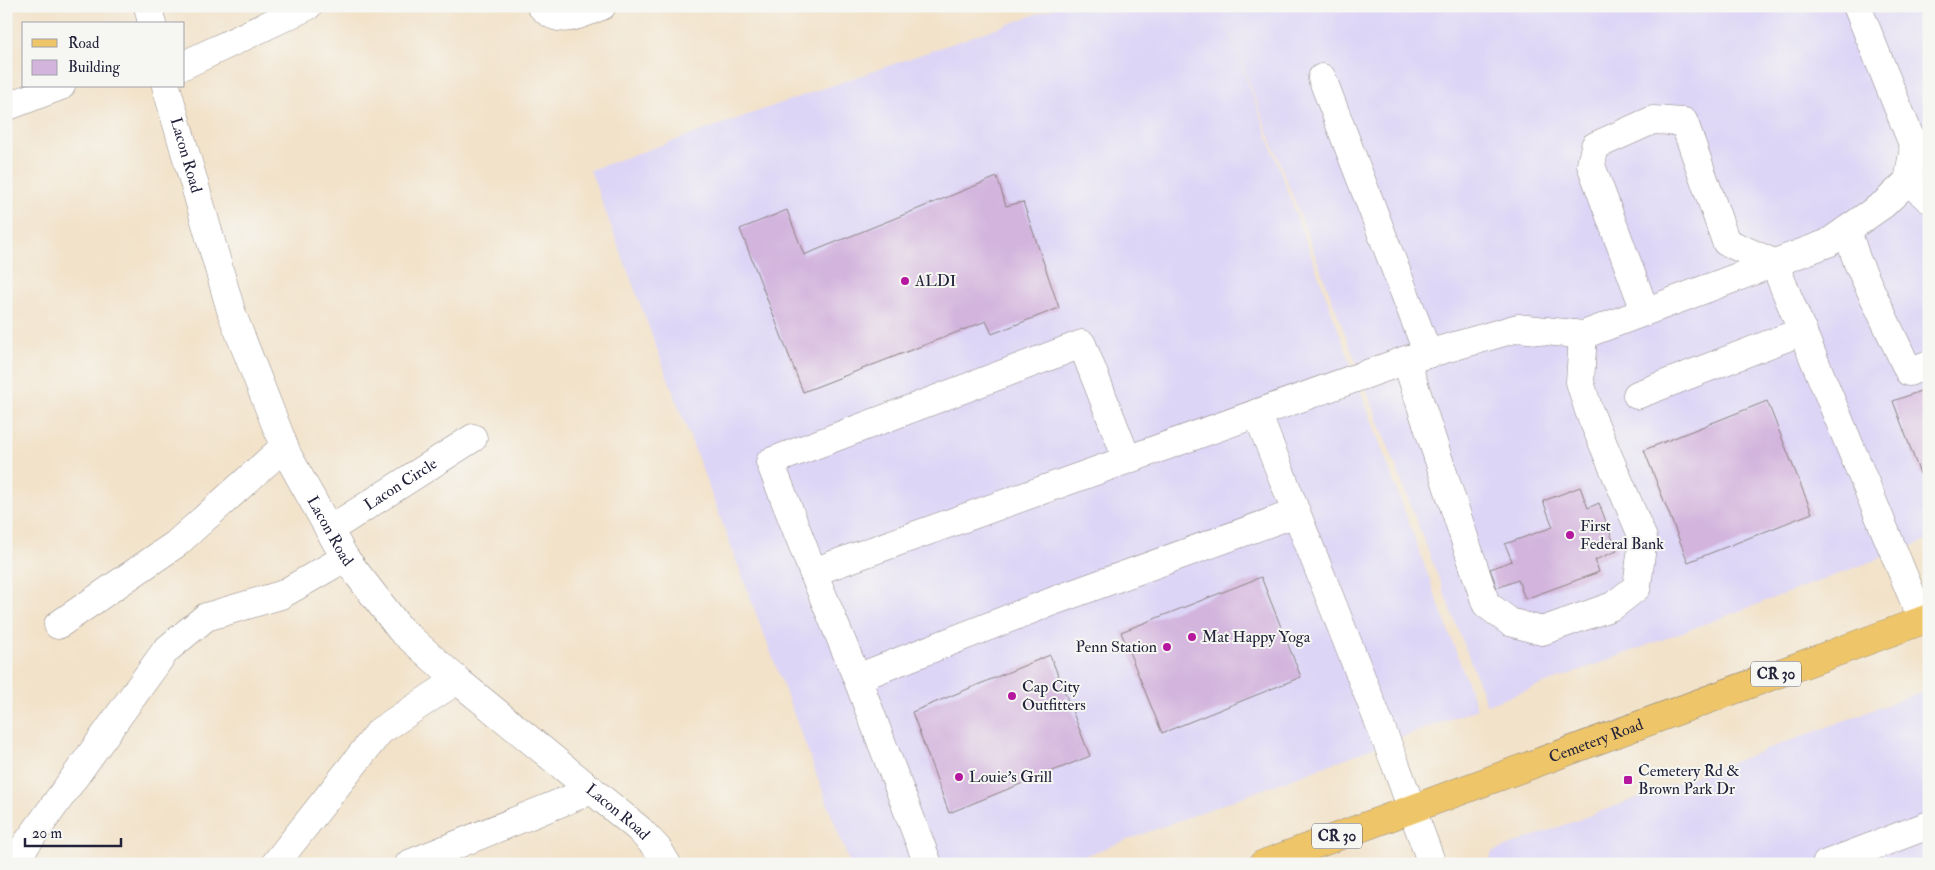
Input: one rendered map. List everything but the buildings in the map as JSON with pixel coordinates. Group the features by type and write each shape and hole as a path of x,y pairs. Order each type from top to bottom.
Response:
{"main road":[{"name":"Cemetery Road","path":"1263,864 1926,619"}],"street":[{"path":"148,6 152,22"},
{"path":"185,65 308,6"},
{"path":"541,6 550,16 569,18 602,6"},
{"path":"813,572 1417,357 1518,328 1583,335 1828,243 1884,204 1908,181 1922,145 1857,6"},
{"path":"1322,78 1417,357 1486,604 1510,622 1542,631 1613,606 1637,588 1643,538 1589,411 1580,382 1583,335"},
{"path":"6,107 56,88"},
{"name":"Lacon Road","path":"167,88 232,314 284,447 345,558 400,629 457,680 639,829 658,849 668,864"},
{"path":"1645,311 1591,165 1595,146 1653,120 1684,122 1726,242 1774,263 1926,619"},
{"path":"1908,181 1929,199"},
{"path":"1847,230 1857,261 1909,372 1929,364"},
{"path":"1637,396 1803,331"},
{"path":"928,864 857,678 770,462 1082,344 1127,459"},
{"path":"1257,413 1432,864"},
{"name":"Lacon Circle","path":"328,530 473,438"},
{"path":"58,625 176,544 284,447"},
{"path":"857,678 1056,600 1296,513"},
{"path":"12,864 166,650 206,617 280,595 345,558"},
{"path":"275,864 380,731 457,680"},
{"path":"409,864 592,790"},
{"path":"1826,864 1929,825"}],"shaded area":[{"path":"1060,6 1929,6 1929,540 1487,705 1221,9 1477,709 1063,864 850,864 590,170"},
{"path":"1929,689 1929,864 1488,864 1492,852"}],"place":[{"name":"ALDI","path":"905,281"},
{"name":"First Federal Bank","path":"1570,535"},
{"name":"Mat Happy Yoga","path":"1192,637"},
{"name":"Penn Station","path":"1167,647"},
{"name":"Cap City Outfitters","path":"1012,696"},
{"name":"Louie's Grill","path":"959,777"},
{"name":"Cemetery Rd & Brown Park Dr","path":"1628,780"}]}
